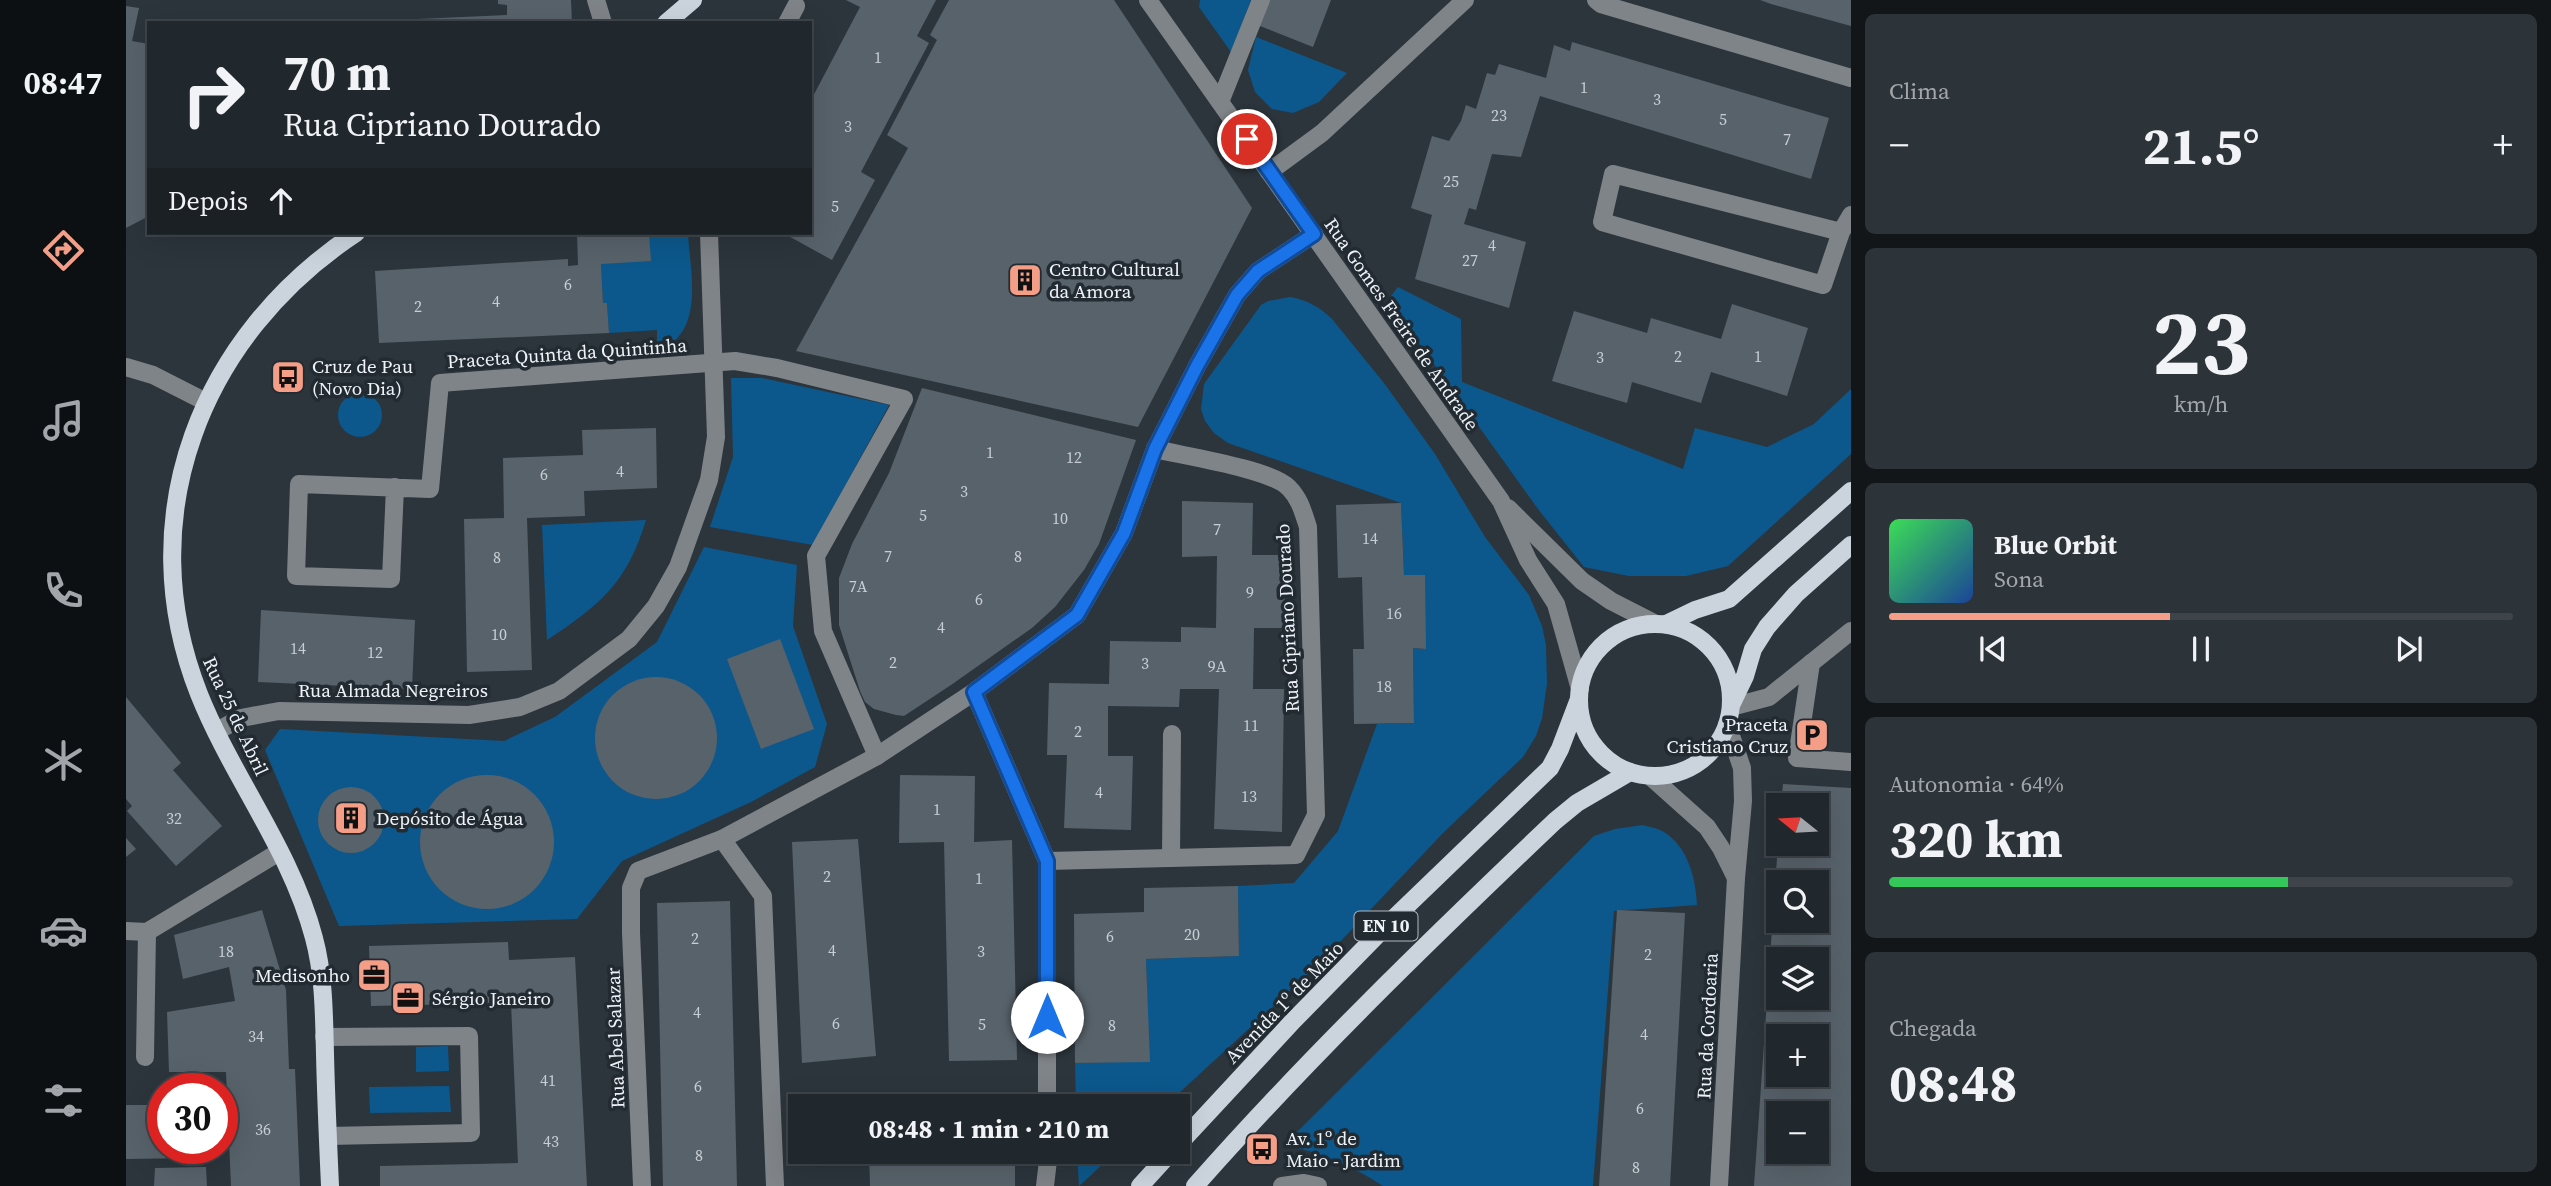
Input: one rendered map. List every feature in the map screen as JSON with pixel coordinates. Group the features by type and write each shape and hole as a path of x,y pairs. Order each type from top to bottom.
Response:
{"main road":[{"path":"668,21 693,0"},
{"name":"Rua 25 de Abril","path":"330,1186 321,981 314,938 300,897 279,852 199,695 184,651 172,588 173,524 190,439 206,402 240,345 276,299 324,254 353,235"},
{"name":"EN 10","path":"1579,694 1588,663 1605,642 1628,628 1660,624 1729,599 1851,491"},
{"path":"1579,694 1582,722 1593,744 1609,761 1630,772 1650,776 1669,775 1688,768 1705,757 1718,742 1753,649 1767,627 1796,594 1851,545"},
{"path":"1660,624 1685,629 1715,652 1725,669 1730,687 1729,715"},
{"name":"Avenida 1º de Maio","path":"1190,1131 1390,922 1550,768 1560,749 1579,694"},
{"name":"EN 10","path":"1195,1186 1253,1121 1412,957 1555,821 1577,803 1630,772"},
{"path":"1140,1186 1160,1164"}],"street":[{"path":"596,0 602,21"},
{"name":"Rua Gomes Freire de Andrade","path":"1148,0 1501,501"},
{"path":"1220,102 1261,0"},
{"path":"1269,172 1322,132 1465,0"},
{"path":"1596,0 1601,4 1851,78"},
{"path":"788,21 796,6"},
{"path":"1841,232 1613,174 1602,222 1823,285 1841,232 1851,215"},
{"path":"775,1186 763,896 722,839 877,756 974,692 1077,615 1124,533 1155,449 1237,295 1258,271 1314,234"},
{"name":"Rua Almada Negreiros","path":"217,732 241,718 279,711 469,715 520,707 559,691 629,639 656,606 678,567 709,480 716,437 709,235"},
{"path":"713,363 748,362 904,399 817,556 823,631 877,756"},
{"name":"Praceta Quinta da Quintinha","path":"395,487 430,489 440,383 713,363"},
{"path":"126,367 153,375 206,402"},
{"name":"Rua Cipriano Dourado","path":"1047,861 1296,855 1316,815 1308,527 1301,503 1287,486 1268,475 1155,449"},
{"path":"299,484 395,487 391,579 296,576 299,484"},
{"path":"1501,501 1581,581 1611,601 1660,624"},
{"path":"1501,501 1528,559 1556,604 1579,694"},
{"path":"1729,715 1769,697 1851,631"},
{"path":"1811,663 1797,758 1851,762"},
{"path":"974,692 1047,861 1047,1094"},
{"name":"Rua da Cordoaria","path":"1719,1186 1743,801 1742,768 1729,715"},
{"path":"1171,858 1172,734"},
{"path":"1650,776 1707,827 1737,873"},
{"name":"Rua Abel Salazar","path":"642,1186 631,888 638,870 722,839"},
{"path":"126,930 147,932 279,852"},
{"path":"145,1057 147,932"},
{"path":"324,1037 468,1036 471,1133 328,1136"},
{"path":"1045,1186 1048,1164"},
{"path":"1282,1186 1304,1183 1318,1186"}],"shaded area":[{"path":"1200,0 1251,0 1231,52 1199,7"},
{"path":"1256,37 1347,73 1319,102 1293,113 1272,109 1255,92 1248,70"},
{"path":"646,235 688,235 692,301 683,331 657,351 657,330 609,333 607,303 603,303 601,264"},
{"path":"1398,287 1461,319 1462,382 1683,469 1695,428 1767,447 1814,424 1851,389 1851,454 1728,566 1686,576 1629,576 1584,567 1538,509 1388,300"},
{"path":"1290,297 1308,302 1332,319 1384,383 1435,454 1485,537 1529,595 1542,626 1546,645 1547,684 1542,718 1536,736 1523,757 1443,833 1320,963 1178,1094 1076,1094 1075,1063 1149,1061 1146,959 1239,956 1238,886 1294,883 1338,831 1377,724 1414,723 1413,648 1425,649 1425,575 1404,575 1401,503 1228,443 1214,433 1205,421 1201,409 1204,384 1261,305"},
{"path":"731,378 762,378 889,405 813,545 710,527 733,457"},
{"path":"360,393 376,399 382,415 376,431 360,437 344,431 338,415 344,399"},
{"path":"646,520 630,560 609,590 597,603 547,640 542,525"},
{"path":"704,547 797,565 793,626 827,724 815,767 751,802 622,861 577,919 339,926 265,750 280,729 504,741 555,717 657,642"},
{"path":"1643,825 1664,832 1679,846 1689,864 1697,905 1614,911 1593,1186 1383,1186 1335,1160 1284,1145 1594,836 1615,829"},
{"path":"448,1046 449,1071 416,1072 416,1047"},
{"path":"449,1086 451,1112 370,1113 369,1087"},
{"path":"1078,1164 1103,1164 1079,1186"}],"building":[{"path":"498,0 571,0 572,21 418,21 507,15 507,5 498,4"},
{"path":"846,0 936,0 917,36 929,43 861,172 875,180 832,260 787,235 812,235 812,98 860,7"},
{"name":"Centro Cultural da Amora","path":"949,0 1114,0 1252,208 1138,427 796,351 908,148 887,135 937,40 930,35"},
{"path":"1270,0 1331,0 1313,47 1260,26"},
{"path":"1760,0 1851,0 1851,26 1771,4"},
{"path":"126,6 139,8 132,41 147,44 147,217 126,228"},
{"path":"1572,42 1829,118 1811,179 1540,96 1521,157 1492,154 1476,210 1469,208 1464,224 1526,242 1509,308 1415,279 1432,215 1411,208 1432,136 1449,141 1461,121 1466,105 1476,109 1487,73 1495,75 1499,64 1546,78 1554,45 1570,51"},
{"path":"577,235 649,235 651,261 601,264 603,303 607,303 609,333 379,343 375,271 568,259 568,266 578,265"},
{"path":"1732,304 1808,328 1787,396 1711,372 1701,403 1632,382 1627,403 1552,381 1574,311 1647,333 1651,318 1721,339"},
{"path":"922,388 1136,440 1099,544 1084,570 1055,607 1032,628 904,716 874,709 865,702 839,625 839,578 852,544 889,473"},
{"path":"656,428 657,488 584,491 585,516 527,518 532,670 467,672 464,519 504,518 503,458 583,455 582,430"},
{"path":"1182,501 1253,503 1252,555 1285,555 1284,628 1254,628 1253,689 1284,689 1282,832 1214,829 1219,689 1180,689 1179,707 1108,706 1108,756 1133,756 1131,830 1064,828 1067,755 1047,755 1049,683 1109,684 1110,641 1181,642 1181,627 1216,628 1217,556 1182,557"},
{"path":"1401,503 1404,575 1425,575 1426,649 1413,648 1414,723 1354,724 1353,649 1364,649 1362,577 1338,578 1336,505"},
{"path":"261,610 415,620 412,689 258,682"},
{"path":"780,639 814,729 761,749 727,659"},
{"path":"656,677 679,682 699,695 712,715 717,738 712,761 699,781 679,794 656,799 633,794 613,781 600,761 595,738 600,715 613,695 633,682"},
{"path":"126,697 181,763 173,770 222,826 176,866 127,811 132,806 126,799"},
{"path":"487,775 513,780 534,795 549,816 554,842 549,868 534,889 513,904 487,909 461,904 440,889 425,868 420,842 425,816 440,795 461,780"},
{"path":"900,775 975,776 974,842 1012,840 1017,1060 949,1061 944,842 899,843"},
{"path":"1783,784 1851,788 1851,1186 1754,1186 1766,1010 1829,1010 1829,947 1771,947 1772,933 1829,933 1829,870 1776,870 1777,856 1829,856 1829,793 1782,793"},
{"name":"Depósito de Água","path":"345,787 357,787 375,796 382,807 382,833 375,844 364,851 345,853 332,848 323,839 318,826 318,814 323,801 332,792"},
{"path":"126,838 136,849 126,857"},
{"path":"858,839 876,1056 802,1063 792,842"},
{"path":"1238,886 1239,956 1146,959 1150,1062 1075,1063 1074,914 1144,912 1144,888"},
{"path":"730,901 737,1186 663,1186 657,903"},
{"path":"262,910 286,990 289,1069 295,1069 300,1186 231,1186 230,1164 238,1164 238,1073 169,1072 167,1012 235,1001 229,967 183,979 174,935"},
{"path":"1617,910 1685,913 1670,1186 1599,1186"},
{"path":"508,942 509,960 575,957 587,1186 380,1186 380,1166 518,1163 511,1003 371,1006 369,946"},
{"path":"126,1105 147,1105 147,1159 126,1159"},
{"path":"869,1164 1015,1164 1015,1186 870,1186"},
{"path":"206,1167 207,1186 154,1186 155,1168"}],"place":[{"name":"Centro Cultural da Amora","path":"1025,280"},
{"name":"Cruz de Pau (Novo Dia)","path":"288,377"},
{"name":"Praceta Cristiano Cruz","path":"1812,735"},
{"name":"Depósito de Água","path":"351,818"},
{"name":"Medisonho","path":"374,975"},
{"name":"Sérgio Janeiro","path":"408,998"},
{"name":"Av. 1º de Maio - Jardim","path":"1262,1149"}],"route":[{"path":"1047,1017 1047,861 974,692 1077,615 1124,533 1155,449 1237,295 1258,271 1314,234 1247,139"}]}
